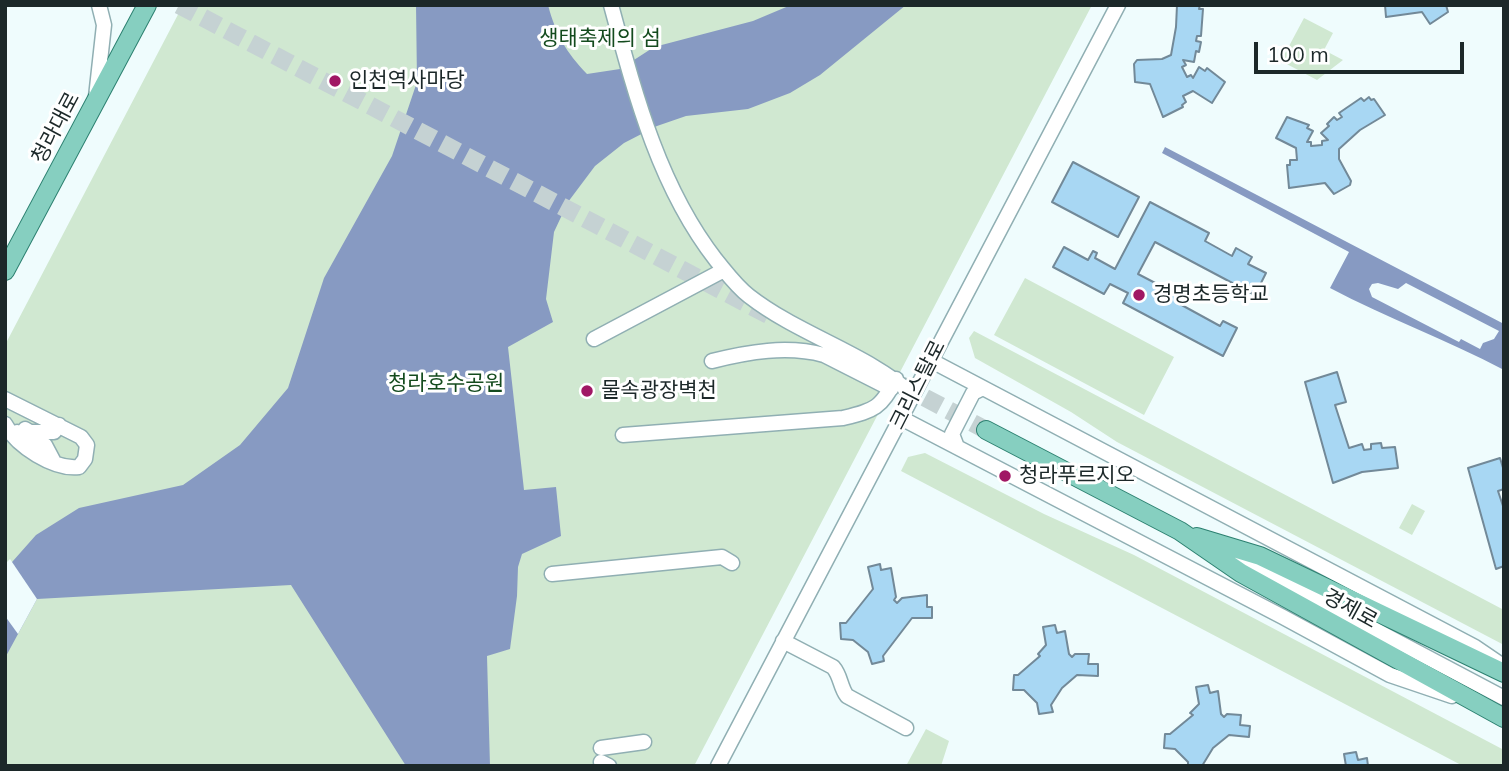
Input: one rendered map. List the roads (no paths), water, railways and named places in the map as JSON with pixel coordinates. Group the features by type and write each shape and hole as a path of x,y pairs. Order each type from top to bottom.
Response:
{"main road":[{"name":"청라대로","path":"5,271 147,5"},
{"name":"경제로","path":"986,430 1180,531 1241,573 1504,718"},
{"name":"경제로","path":"1180,531 1260,556 1504,673"}],"street":[{"path":"95,104 104,25 99,5"},
{"path":"611,5 664,176 696,235 747,295 913,395"},
{"name":"크리스탈로","path":"718,766 1118,5"},
{"path":"594,339 724,270"},
{"path":"712,361 767,351 814,352 893,384"},
{"path":"930,360 1475,648 1504,667"},
{"path":"623,435 843,418 869,412 885,400 893,384"},
{"path":"957,447 952,433 973,393 983,388"},
{"path":"5,399 81,436 87,445 85,459 79,467 66,469 12,437 6,423"},
{"path":"901,418 1390,675 1482,706"},
{"path":"6,423 30,432 54,432 59,425"},
{"path":"1198,537 1504,698"},
{"path":"552,574 722,557 732,564"},
{"path":"783,641 833,667 847,696 906,728"},
{"path":"604,759 644,742"}],"water":[{"path":"416,5 548,5 563,42 587,74 620,69 654,47 753,21 791,5 906,5 820,75 790,93 748,109 686,116 657,126 624,143 595,166 568,202 554,232 546,299 553,322 508,347 524,490 556,487 561,536 522,554 518,567 510,649 487,656 490,766 406,766 291,585 37,599 5,658 5,570 36,535 79,508 183,485 240,445 288,388 324,278 392,156 417,82"},
{"path":"1165,147 1504,324 1504,370 1330,288 1349,252 1162,153","holes":["1378,283 1398,289 1406,283 1499,331 1494,339 1483,343 1480,349 1461,339 1459,342 1372,297 1369,289 1372,284"]}],"tunnel":[{"path":"179,5 774,318"},
{"path":"901,385 986,430"}],"place":[{"name":"인천역사마당","path":"335,81"},
{"name":"경명초등학교","path":"1139,295"},
{"name":"물속광장벽천","path":"587,391"},
{"name":"청라푸르지오","path":"1005,476"}],"park label":[{"name":"생태축제의 섬","path":"600,39"},
{"name":"청라호수공원","path":"446,384"}]}
